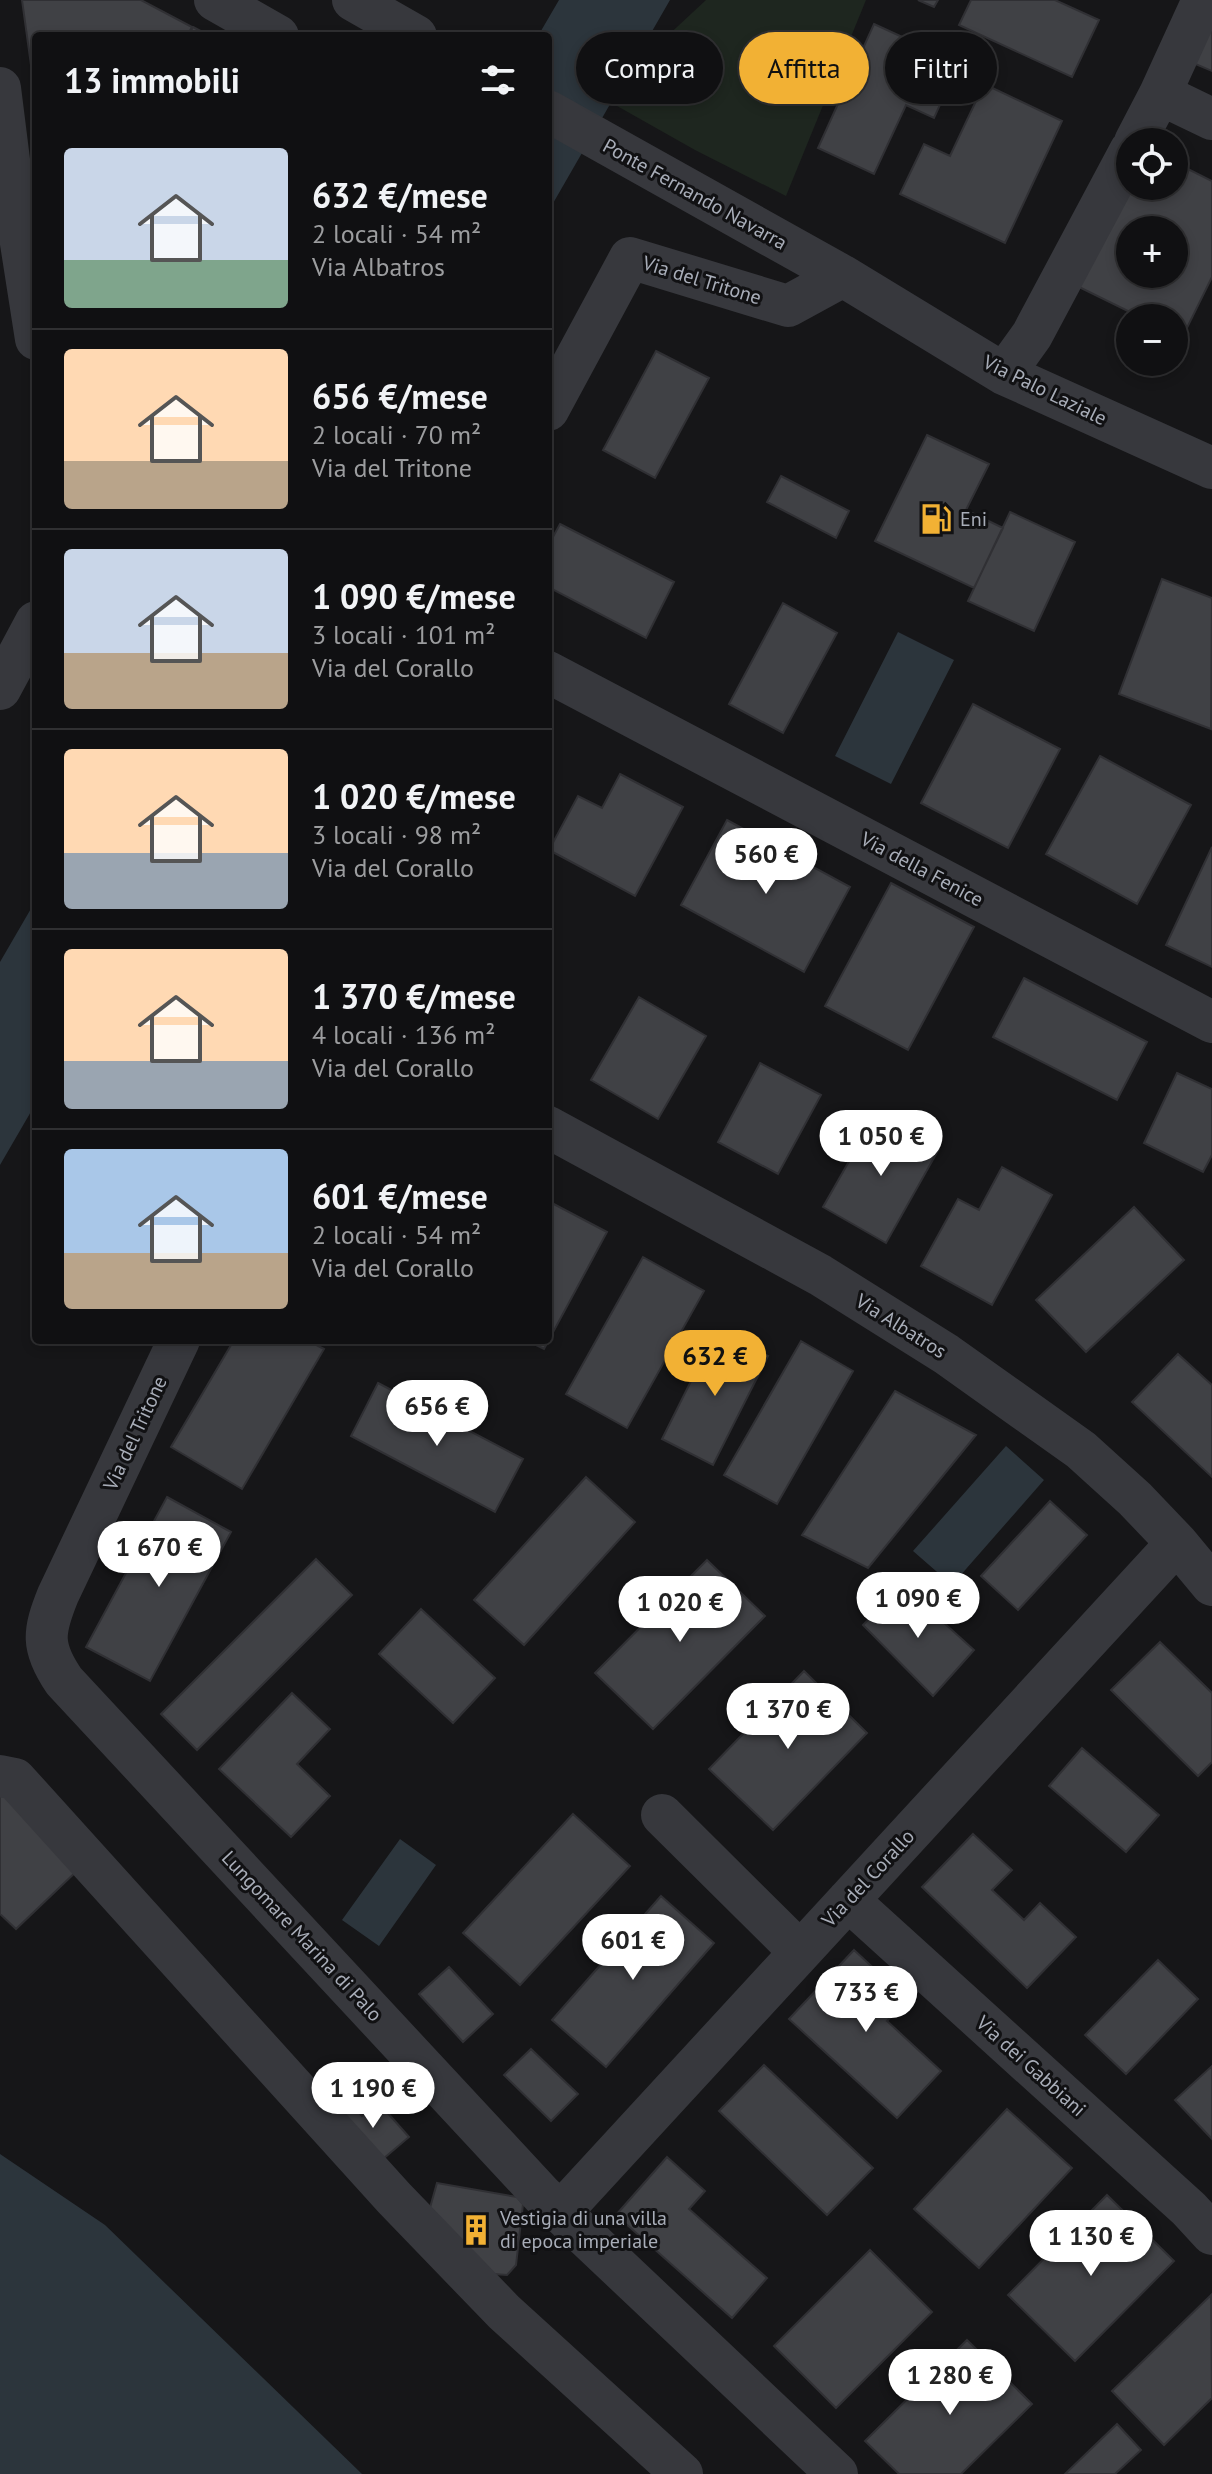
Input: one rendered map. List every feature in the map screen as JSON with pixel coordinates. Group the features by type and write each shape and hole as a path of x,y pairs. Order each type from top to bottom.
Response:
{"street":[{"path":"215,0 271,32"},
{"path":"1142,128 1203,0"},
{"path":"359,4 409,32"},
{"path":"0,88 6,178 32,318"},
{"path":"1160,94 1212,119"},
{"name":"Ponte Fernando Navarra","path":"552,113 843,276"},
{"path":"1004,374 1032,335 1116,177"},
{"name":"Via del Tritone","path":"552,403 630,258 788,306 843,276"},
{"name":"Via Palo Laziale","path":"843,276 1004,374 1212,468"},
{"path":"0,689 32,629"},
{"name":"Via della Fenice","path":"552,674 1212,1022"},
{"name":"Via Albatros","path":"552,1129 820,1275 946,1354 1081,1450 1135,1499 1212,1585"},
{"name":"Via del Tritone","path":"49,1660 47,1624 52,1610 177,1344"},
{"name":"Via del Corallo","path":"560,2213 1177,1543"},
{"name":"Lungomare Marina di Palo","path":"49,1660 64,1681 560,2213 837,2474"},
{"path":"0,1776 15,1779 394,2198 504,2312 682,2474"},
{"path":"662,1815 799,1951"},
{"name":"Via dei Gabbiani","path":"848,1900 1189,2209 1212,2234"}],"shaded area":[{"path":"559,0 670,0 652,32 576,32 576,104 610,104 552,205 552,32 540,32"},
{"path":"706,0 866,0 853,32 739,32 739,104 824,104 786,196 614,104 723,104 723,32 672,32"},
{"path":"898,632 954,660 891,784 835,756"},
{"path":"32,907 32,1110 0,1165 0,962"},
{"path":"1006,1446 1044,1480 952,1585 913,1551"},
{"path":"400,1839 436,1865 379,1946 342,1920"},
{"path":"0,2154 105,2225 362,2474 0,2474"}],"building":[{"path":"22,0 141,0 192,27 189,32 32,32 31,65"},
{"path":"918,0 938,0 934,7"},
{"path":"971,0 1055,0 1099,20 1072,77 997,42 997,32 974,32 959,25"},
{"path":"1212,19 1212,71 1193,63"},
{"path":"874,24 891,32 885,32 885,104 940,104 934,118 906,105 874,174 818,148 838,104 869,104 869,35"},
{"path":"997,90 1062,121 1005,243 900,194 924,144 950,156 975,104 997,104"},
{"path":"1188,169 1212,181 1212,277 1188,326 1188,304 1116,305 1077,286 1123,200 1188,200"},
{"path":"656,351 709,378 655,478 603,450"},
{"name":"Eni","path":"927,435 989,464 966,510 1003,528 974,588 875,541"},
{"path":"781,476 849,511 836,538 767,502"},
{"path":"1010,512 1075,542 1034,631 968,601"},
{"path":"560,524 674,582 646,638 552,589 552,539"},
{"path":"1162,579 1212,598 1211,729 1119,694"},
{"path":"783,603 837,633 783,733 729,704"},
{"path":"973,704 1060,749 1008,848 921,803"},
{"path":"1100,756 1191,805 1137,904 1046,854"},
{"path":"620,774 683,807 635,896 552,852 552,844 578,796 602,808"},
{"path":"727,820 850,887 804,972 681,905"},
{"path":"1212,847 1212,967 1166,945"},
{"path":"891,883 974,927 908,1050 825,1006"},
{"path":"1024,978 1147,1042 1117,1100 993,1037"},
{"path":"639,997 706,1036 658,1119 591,1080"},
{"path":"760,1063 821,1095 778,1174 718,1142"},
{"path":"1177,1073 1212,1089 1212,1155 1203,1172 1144,1143"},
{"path":"876,1114 939,1149 886,1243 823,1207"},
{"path":"1002,1167 1052,1195 992,1305 921,1266 958,1199 979,1210"},
{"path":"552,1203 607,1232 552,1334"},
{"path":"1134,1207 1184,1260 1086,1352 1036,1300"},
{"path":"643,1257 704,1291 627,1428 566,1394"},
{"path":"716,1331 768,1356 713,1465 662,1439"},
{"path":"801,1341 853,1371 777,1504 724,1475"},
{"path":"232,1344 315,1344 324,1349 242,1489 171,1447"},
{"path":"1178,1354 1212,1385 1212,1477 1132,1402"},
{"path":"378,1383 523,1459 495,1512 351,1436"},
{"path":"895,1391 976,1435 868,1568 802,1535"},
{"path":"586,1477 635,1522 524,1645 474,1600"},
{"path":"167,1497 231,1532 150,1681 86,1647"},
{"path":"1050,1501 1087,1535 1018,1610 981,1576"},
{"path":"316,1559 352,1595 197,1750 161,1714"},
{"path":"707,1560 765,1616 653,1729 595,1673"},
{"path":"902,1585 974,1650 933,1696 863,1625"},
{"path":"421,1609 495,1678 453,1723 379,1654"},
{"path":"1160,1642 1212,1693 1212,1762 1198,1776 1111,1690"},
{"path":"804,1671 867,1733 773,1830 709,1769"},
{"path":"292,1693 330,1729 297,1764 330,1796 291,1837 219,1769"},
{"path":"1082,1748 1159,1815 1126,1852 1049,1786"},
{"path":"3,1791 81,1867 16,1929 0,1914 0,1795"},
{"path":"573,1814 630,1866 520,1985 463,1933"},
{"path":"973,1834 1012,1870 992,1890 1024,1920 1040,1903 1076,1937 1027,1988 922,1887"},
{"path":"661,1896 714,1943 606,2067 552,2020"},
{"path":"854,1950 907,1999 887,2021 941,2071 897,2118 789,2019"},
{"path":"1158,1960 1198,1999 1126,2074 1085,2035"},
{"path":"449,1967 493,2014 463,2042 419,1994"},
{"path":"531,2049 578,2094 551,2121 504,2075"},
{"path":"764,2065 873,2168 827,2215 719,2111"},
{"path":"1212,2066 1212,2139 1175,2100"},
{"path":"350,2102 362,2116 378,2102 409,2137 377,2164 335,2114"},
{"path":"1007,2109 1072,2168 979,2268 914,2209"},
{"path":"667,2157 705,2191 689,2209 767,2278 732,2318 616,2215"},
{"name":"Vestigia di una villa di epoca imperiale","path":"437,2183 517,2197 523,2204 516,2265 507,2275 480,2273 426,2222"},
{"path":"1107,2195 1174,2261 1075,2361 1008,2295"},
{"path":"870,2250 932,2312 836,2408 774,2346"},
{"path":"1211,2295 1212,2398 1164,2445 1112,2391"},
{"path":"967,2340 1032,2404 961,2474 899,2474 865,2441"},
{"path":"1117,2424 1141,2450 1115,2474 1065,2474"}],"place":[{"name":"Eni","path":"936,519"},
{"name":"Vestigia di una villa di epoca imperiale","path":"476,2230"}]}
